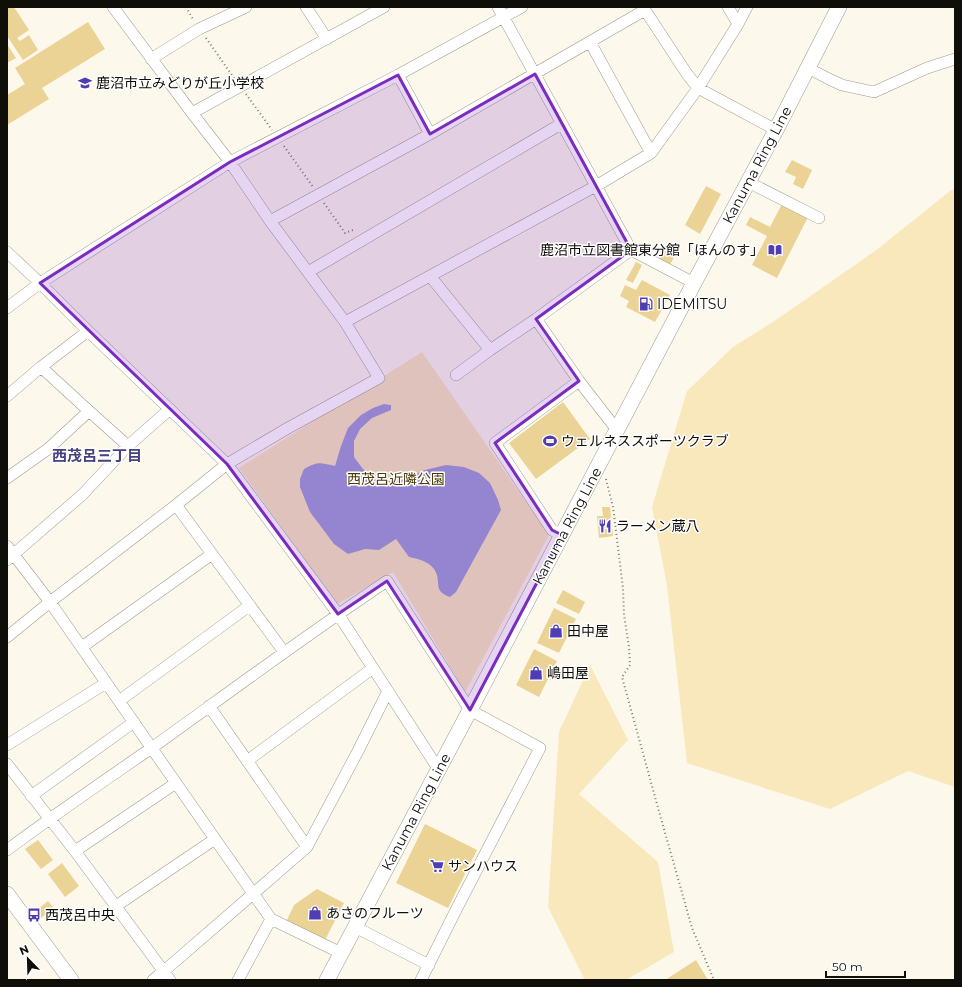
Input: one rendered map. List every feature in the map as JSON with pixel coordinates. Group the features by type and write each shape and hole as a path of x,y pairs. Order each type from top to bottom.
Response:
{"main road":[{"name":"Kanuma Ring Line","path":"327,980 776,130 839,7"},
{"path":"7,894 71,980"}],"street":[{"path":"7,637 50,602 176,506 227,464 288,428 379,378 345,322 270,221 230,162 113,7"},
{"path":"151,59 199,29 246,7"},
{"path":"306,7 327,39"},
{"path":"192,113 384,7"},
{"path":"498,7 631,250 694,283"},
{"path":"7,308 40,283 230,162 398,75 522,7"},
{"path":"728,7 738,24"},
{"path":"345,322 596,186 651,153 698,88 747,7"},
{"path":"270,221 430,134 590,42 644,9 698,88 776,130"},
{"path":"590,42 651,153"},
{"path":"808,68 842,84 874,92 926,68 955,59"},
{"path":"398,75 430,134"},
{"path":"308,272 562,124"},
{"path":"748,182 819,218"},
{"path":"456,375 631,250"},
{"path":"7,252 227,464 338,614 439,770"},
{"path":"430,276 490,350"},
{"path":"536,319 579,382 617,430"},
{"path":"7,396 41,367 88,331"},
{"path":"41,367 128,446"},
{"path":"562,535 552,530 495,443 579,382"},
{"path":"170,409 128,446 82,495 9,554 50,602 271,919 341,953"},
{"path":"7,478 48,449 89,411"},
{"path":"176,506 284,652"},
{"path":"82,647 212,554"},
{"path":"7,850 284,652 387,581 470,710 540,748 421,980"},
{"path":"119,700 249,606"},
{"path":"247,761 373,668"},
{"path":"7,745 106,683"},
{"path":"153,980 167,976 253,893 307,847 388,691"},
{"path":"209,706 307,847"},
{"path":"31,796 134,722"},
{"path":"7,764 75,851 167,976"},
{"path":"75,851 176,783"},
{"path":"116,906 214,839"},
{"path":"238,980 271,919"},
{"path":"355,927 429,965"}],"path":[{"path":"186,7 199,29"},
{"path":"278,138 345,233 353,230 361,241"},
{"path":"601,460 613,507 623,588 624,615 629,647 630,665 622,677 692,928 714,980"}],"highlighted area":[{"path":"535,74 631,250 536,319 579,381 495,443 552,530 562,535 470,710 387,581 338,614 227,464 40,283 230,162 398,75 430,134"}],"green space":[{"path":"955,189 955,787 908,771 830,809 687,763 667,586 652,507 687,391 733,347 776,320 875,251 950,191"},
{"name":"西茂呂近隣公園","path":"422,352 549,535 465,692 393,572 337,604 239,468"},
{"path":"590,665 628,740 579,794 658,862 674,952 626,980 585,980 548,907 559,732"}],"water":[{"path":"384,404 391,405 391,410 372,418 360,429 354,441 354,457 363,469 376,479 394,482 425,470 446,465 464,467 479,473 490,483 498,500 501,510 456,592 450,597 441,592 438,585 438,578 432,566 423,561 409,557 396,539 379,550 365,549 348,554 334,544 310,512 300,487 300,479 304,469 319,463 335,466 348,428 361,415"}],"building":[{"path":"7,7 14,7 29,30 17,38 20,41 29,35 38,50 23,60 7,36"},
{"path":"88,22 105,49 42,88 49,99 7,125 7,95 25,84 15,68"},
{"path":"7,44 16,58 7,63"},
{"path":"792,160 812,170 803,189 793,184 796,177 785,172"},
{"path":"706,186 721,194 700,234 685,225"},
{"name":"鹿沼市立図書館東分館「ほんのす」","path":"782,204 808,217 777,278 752,265 767,236 746,225 750,217 770,227"},
{"path":"665,245 677,251 670,265 658,260"},
{"path":"636,262 642,265 633,283 626,280"},
{"name":"IDEMITSU","path":"642,280 670,295 655,322 626,307 629,301 620,296 625,285 636,290"},
{"name":"ウェルネススポーツクラブ","path":"563,402 590,439 536,479 509,443"},
{"name":"ラーメン蔵八","path":"602,507 610,507 613,536 599,538 597,516 603,516"},
{"path":"563,590 585,602 579,614 556,603"},
{"name":"田中屋","path":"554,608 576,619 559,653 537,643"},
{"name":"嶋田屋","path":"534,649 557,661 539,697 516,685"},
{"name":"サンハウス","path":"425,824 477,850 448,908 396,883"},
{"path":"38,840 53,860 41,869 25,849"},
{"path":"62,863 79,886 65,897 48,874"},
{"name":"あさのフルーツ","path":"317,889 344,903 325,940 287,920 294,905"},
{"path":"48,901 54,908 41,918 35,911"},
{"path":"696,960 708,980 665,980"}],"place":[{"name":"鹿沼市立みどりが丘小学校","path":"85,83"},
{"name":"鹿沼市立図書館東分館「ほんのす」","path":"775,250"},
{"name":"IDEMITSU","path":"646,304"},
{"name":"ウェルネススポーツクラブ","path":"550,441"},
{"name":"ラーメン蔵八","path":"605,526"},
{"name":"田中屋","path":"556,631"},
{"name":"嶋田屋","path":"536,673"},
{"name":"サンハウス","path":"437,866"},
{"name":"あさのフルーツ","path":"315,913"},
{"name":"西茂呂中央","path":"34,915"}],"district":[{"name":"西茂呂三丁目","path":"97,456"}]}
